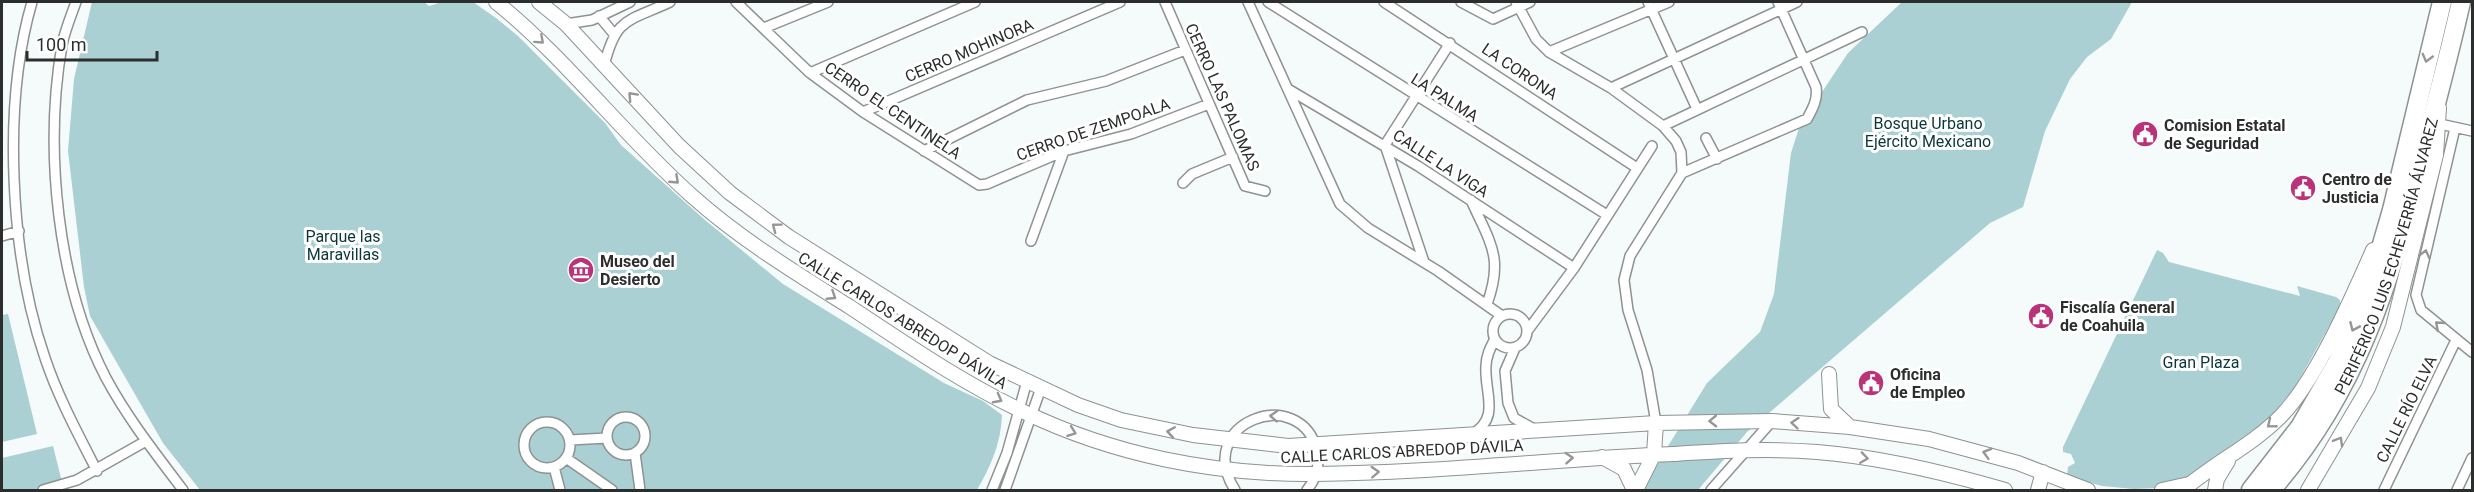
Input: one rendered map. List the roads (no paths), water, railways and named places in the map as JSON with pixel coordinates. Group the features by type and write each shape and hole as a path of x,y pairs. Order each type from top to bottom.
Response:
{"highway":[{"name":"PERIFÉRICO LUIS ECHEVERRÍA ÁLVAREZ","path":"2251,490 2344,367 2392,210 2442,2"},
{"name":"PERIFÉRICO LUIS ECHEVERRÍA ÁLVAREZ","path":"2271,490 2313,436 2394,266 2438,100 2461,2"}],"main road":[{"name":"CALLE CARLOS ABREDOP DÁVILA","path":"496,2 552,50 633,140 705,206 783,264 926,357 1019,410 1094,440 1144,455 1225,469 1316,474 1600,456 1743,450 1814,452 1895,462 2005,490"},
{"name":"CALLE CARLOS ABREDOP DÁVILA","path":"539,2 566,24 679,146 730,193 789,237 989,363 1078,405 1121,420 1162,430 1229,441 1265,445 1315,446 1656,423 1772,421 1850,427 1929,439 1988,453 2088,490"},
{"path":"2461,2 2472,4"},
{"path":"2308,490 2368,388 2384,353 2407,275 2436,155 2440,124 2438,100"},
{"path":"2162,490 2187,487 2281,416 2307,380 2353,294 2392,210"},
{"path":"1829,374 1831,409 1850,427"},
{"path":"1635,490 1654,454 1656,423"},
{"path":"2215,490 2217,479 2235,452"},
{"path":"1600,456 1624,469 1635,490"},
{"path":"2038,490 2043,472"}],"street":[{"path":"32,2 13,99 19,231 31,313 45,358 97,471"},
{"path":"76,2 63,44 55,107 55,162 61,227 71,276 89,337 105,376 146,441 183,490"},
{"path":"566,24 592,20 630,2"},
{"path":"604,66 614,34 621,25 650,5 669,2"},
{"name":"CERRO EL CENTINELA","path":"736,2 810,72 863,112 971,181 979,185 987,184"},
{"path":"764,28 828,2"},
{"path":"810,72 975,2"},
{"name":"CERRO MOHINORA","path":"863,112 1099,6 1120,2"},
{"name":"CERRO LAS PALOMAS","path":"1165,2 1245,186 1255,191 1264,191"},
{"path":"1248,2 1340,204 1368,228 1488,303 1502,316"},
{"name":"LA PALMA","path":"1268,2 1607,215"},
{"name":"LA CORONA","path":"1384,2 1450,42 1638,168"},
{"path":"1461,2 1488,18 1496,19 1517,4 1530,2"},
{"path":"1549,52 1649,5 1669,2"},
{"path":"1611,88 1780,5 1797,2"},
{"path":"1517,4 1536,39 1549,52 1611,88 1663,126 1676,141 1681,152 1682,173 1630,256 1624,280 1628,310 1647,370 1656,423"},
{"path":"1649,5 1697,109"},
{"path":"1682,173 1807,119 1817,94 1780,5"},
{"path":"599,16 614,34"},
{"path":"1663,126 1805,61 1862,32"},
{"path":"1424,262 1384,145 1450,42"},
{"path":"924,151 1027,100 1106,81 1185,50"},
{"name":"CALLE LA VIGA","path":"1288,89 1384,145 1574,268"},
{"name":"CERRO DE ZEMPOALA","path":"987,184 1064,151 1131,134 1209,104"},
{"path":"2440,124 2472,131"},
{"path":"2455,128 2416,295 2421,310 2472,352"},
{"path":"1706,138 1717,159"},
{"path":"1495,339 1504,348 1515,348 1524,343 1528,330 1574,268 1652,146"},
{"path":"1031,241 1064,151"},
{"path":"1183,183 1192,174 1233,157"},
{"path":"1471,200 1495,255 1496,279 1488,303"},
{"path":"2,236 19,231"},
{"path":"1467,436 1485,424 1489,416 1486,369 1487,356 1495,339 1494,326 1502,316 1515,315 1521,317 1528,330"},
{"name":"CALLE RÍO ELVA","path":"2384,490 2456,340"},
{"path":"1515,348 1506,364 1508,404 1515,418 1539,432"},
{"path":"992,490 1007,453 1027,381"},
{"path":"1005,490 1041,388"},
{"path":"1490,404 1508,404"},
{"path":"1235,490 1225,469 1224,459 1229,441 1243,424 1263,416 1274,415 1284,417 1303,428 1315,446 1316,474 1307,490"},
{"path":"635,453 623,455 617,453 608,444 610,425 614,421 633,418 642,426 645,438 635,453 640,490"},
{"path":"1711,490 1743,450 1772,421"},
{"path":"552,422 565,430 570,440 566,459 554,467 538,467 526,457 523,442 526,434 537,423 552,422"},
{"path":"570,440 607,438"},
{"path":"43,490 77,480 97,471 146,441"},
{"path":"2457,490 2472,458"},
{"path":"566,459 612,490"},
{"path":"554,467 560,490"},
{"path":"77,480 82,490"}],"place":[{"name":"Comision Estatal de Seguridad","path":"2145,134"},
{"name":"Centro de Justicia","path":"2303,188"},
{"name":"Museo del Desierto","path":"581,270"},
{"name":"Fiscalía General de Coahuila","path":"2041,316"},
{"name":"Oficina de Empleo","path":"1871,383"}],"park label":[{"name":"Bosque Urbano Ejército Mexicano","path":"1928,132"},
{"name":"Parque las Maravillas","path":"343,245"},
{"name":"Gran Plaza","path":"2201,362"}]}
